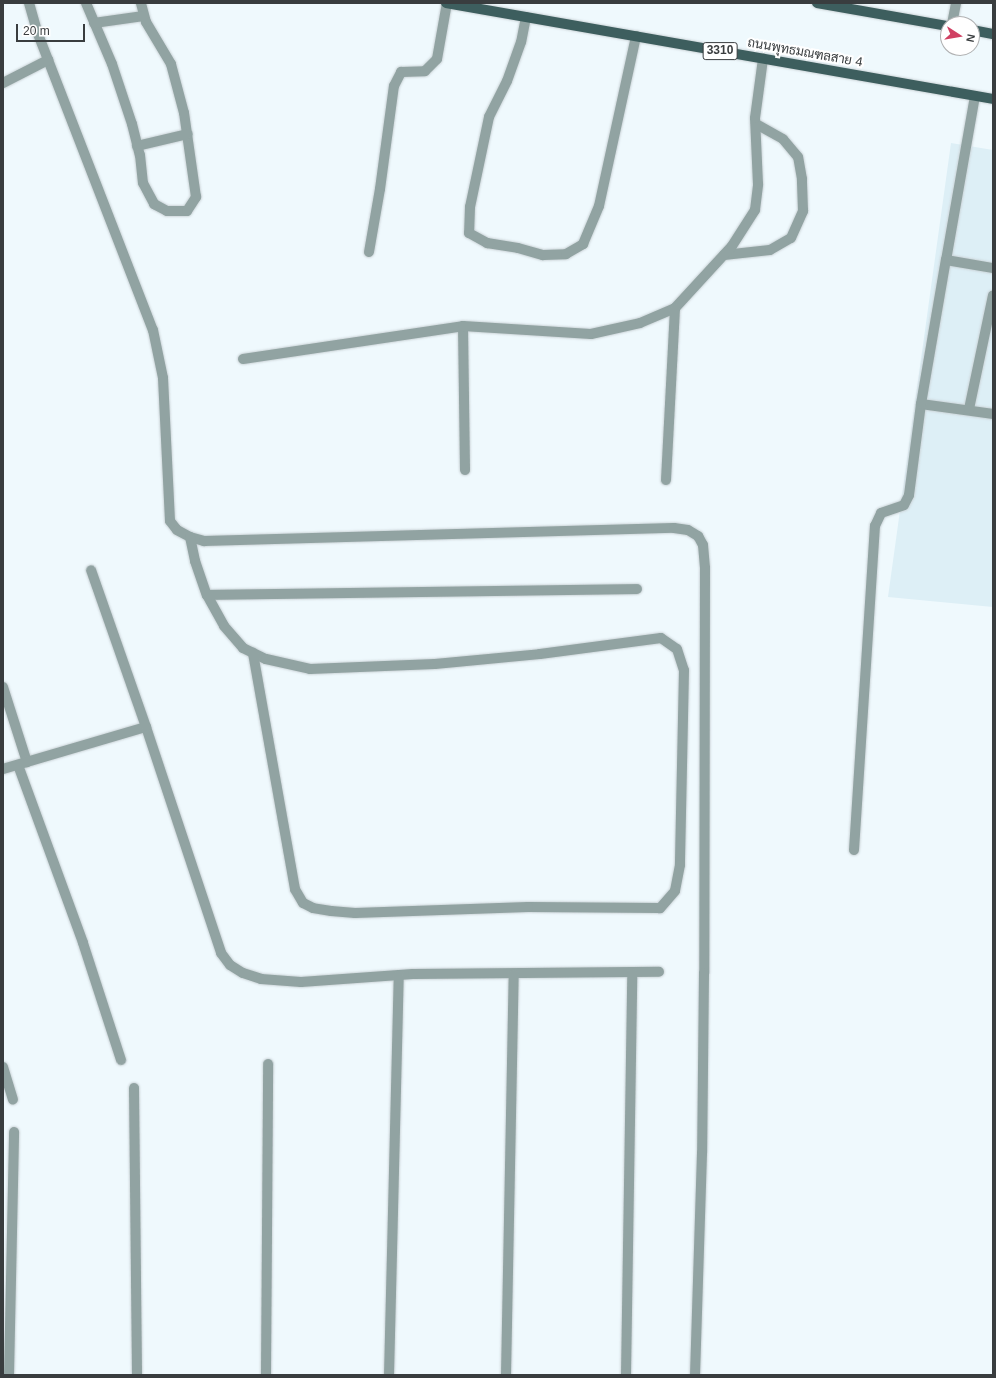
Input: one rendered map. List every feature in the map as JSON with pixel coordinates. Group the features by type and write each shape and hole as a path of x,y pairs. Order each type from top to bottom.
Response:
{"main road":[{"name":"ถนนพุทธมณฑลสาย 4","path":"447,3 993,99"},
{"path":"817,3 940,25"},
{"path":"980,32 993,34"}],"street":[{"path":"29,3 48,60 153,330 163,378 167,498 170,521 177,530 190,537 204,541 674,528 688,530 698,536 703,545 705,568 704,996 702,1153 696,1375"},
{"path":"86,3 112,64 132,124 137,146 142,183 154,204 167,211 187,211 196,197 184,113 171,64 146,22 141,3"},
{"path":"369,252 380,189 394,86 401,72 425,71 437,59 447,3"},
{"path":"954,16 956,3"},
{"path":"94,23 144,16"},
{"path":"526,17 521,42 507,81 489,117 470,207 470,233 487,243 518,248 543,255 566,254 583,244 596,213 613,145 636,36"},
{"path":"243,359 463,326 591,334 640,323 675,308 732,246 754,210 758,184 756,124 763,59"},
{"path":"3,83 48,60"},
{"path":"854,850 875,526 881,513 904,505 908,501 921,404 975,96"},
{"path":"724,255 770,250 791,238 803,211 802,179 798,157 784,139 756,124"},
{"path":"137,146 188,134"},
{"path":"946,260 993,268"},
{"path":"969,409 993,295"},
{"path":"666,480 675,308"},
{"path":"463,326 466,470"},
{"path":"921,404 969,409 993,414"},
{"path":"190,537 195,561 207,595 224,626 243,648 266,659 310,669 435,664 540,654 661,638 677,648 684,670 680,865 675,891 660,908 528,906 355,913 331,912 303,903 295,889 253,653"},
{"path":"91,570 146,727 221,953 230,965 243,973 261,979 301,982 399,975 659,972"},
{"path":"207,595 637,589"},
{"path":"3,687 22,763 121,1060"},
{"path":"3,769 146,727"},
{"path":"626,1375 632,973"},
{"path":"506,1375 514,974"},
{"path":"389,1375 399,975"},
{"path":"266,1375 268,1064"},
{"path":"3,1067 13,1099"},
{"path":"134,1088 137,1375"},
{"path":"9,1375 14,1132"}],"shaded area":[{"path":"951,143 993,150 993,607 888,597"}]}
